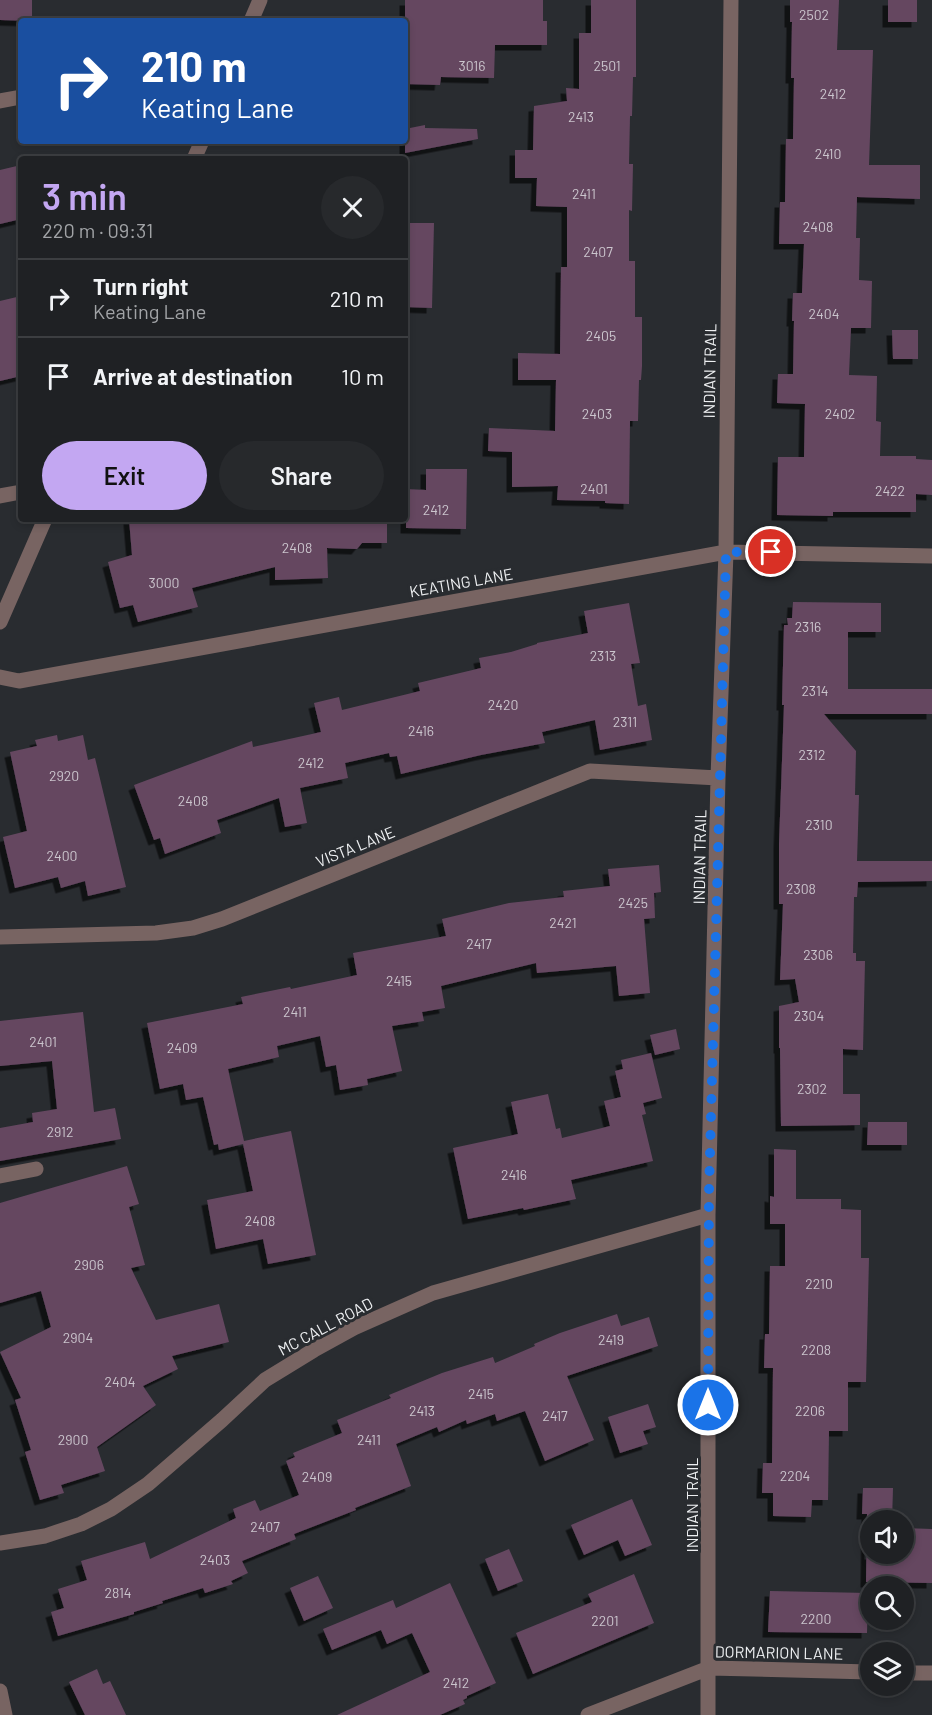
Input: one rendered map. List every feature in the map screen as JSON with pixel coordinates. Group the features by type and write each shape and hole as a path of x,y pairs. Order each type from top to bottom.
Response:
{"street":[{"path":"252,18 260,0"},
{"name":"INDIAN TRAIL","path":"708,1715 708,1215 718,778 726,552 731,0"},
{"path":"0,101 18,98"},
{"path":"0,496 18,493"},
{"path":"0,622 44,522"},
{"name":"KEATING LANE","path":"0,677 19,681 726,552 932,556"},
{"name":"VISTA LANE","path":"0,937 156,933 193,928 222,920 590,771 718,778"},
{"path":"0,1176 36,1169"},
{"name":"MC CALL ROAD","path":"0,1543 45,1536 81,1524 111,1509 148,1484 265,1380 354,1328 433,1293 708,1215"},
{"name":"DORMARION LANE","path":"588,1715 709,1668 860,1672"},
{"path":"914,1673 932,1673"},
{"path":"0,1692 5,1715"}],"building":[{"path":"0,0 32,0 32,18 0,20"},
{"path":"405,0 543,0 543,21 547,21 547,45 495,45 494,78 441,77 440,85 408,84 408,18 405,18"},
{"path":"591,0 636,0 636,77 633,77 632,116 630,116 629,164 633,164 632,211 629,210 629,261 635,261 635,317 642,317 642,366 641,380 639,380 638,421 630,421 629,504 557,500 558,486 512,487 512,452 488,451 489,428 555,431 556,380 518,380 518,353 560,354 561,267 567,267 567,207 536,206 537,178 515,178 515,150 533,150 534,106 567,101 566,88 579,89 579,33 591,33"},
{"path":"790,0 839,0 837,50 873,50 869,165 920,165 920,199 857,197 856,238 860,238 859,280 872,281 871,328 851,328 849,375 877,376 876,421 881,422 880,456 916,456 916,459 932,460 932,495 916,494 916,512 833,512 833,516 777,515 778,457 804,457 805,404 777,403 778,374 793,374 793,293 802,293 804,244 779,244 780,202 785,202 786,139 793,139 794,78 791,78"},
{"path":"888,0 917,0 917,22 888,22"},
{"path":"425,125 425,128 477,129 478,139 405,153 405,144 408,144 408,128"},
{"path":"18,166 18,220 0,224 0,170"},
{"path":"408,223 434,223 432,308 408,307"},
{"path":"18,297 18,377 0,381 0,301"},
{"path":"892,330 918,330 918,359 893,359"},
{"path":"426,469 467,469 466,529 406,528 408,489 426,490"},
{"path":"129,522 387,522 387,543 362,543 357,549 327,548 328,578 275,580 275,567 192,588 198,607 138,622 133,605 120,608 108,562 132,555"},
{"path":"793,602 881,603 881,632 848,632 848,689 932,689 932,714 824,714 856,751 855,795 859,795 857,861 932,861 932,881 858,882 857,897 854,897 853,953 856,953 856,961 865,961 863,1050 843,1049 843,1094 860,1094 860,1125 781,1126 779,1006 799,1002 795,979 780,980 783,904 779,904 779,844 784,705 782,705 784,625 788,625 787,618 792,618"},
{"path":"629,603 640,663 631,664 638,706 646,704 652,740 600,750 595,720 542,732 545,743 401,774 397,756 390,757 389,753 345,763 348,778 300,788 307,823 285,827 279,798 217,820 221,833 165,854 160,838 154,840 134,785 252,741 253,747 321,732 314,703 339,697 342,710 420,691 418,683 481,668 479,658 588,633 584,611"},
{"path":"57,735 58,741 83,735 88,760 95,758 126,887 88,896 85,881 61,888 58,877 15,888 3,837 27,831 10,752 37,746 35,740"},
{"path":"659,865 661,892 654,893 655,918 644,919 650,993 619,996 616,966 537,973 536,963 441,986 445,1008 422,1012 424,1021 392,1026 402,1071 367,1079 368,1085 340,1090 336,1065 326,1067 320,1036 277,1046 279,1057 228,1069 244,1141 291,1131 316,1255 268,1264 263,1239 216,1249 207,1200 253,1191 243,1144 219,1150 218,1144 214,1145 203,1097 186,1100 183,1084 160,1089 147,1023 243,1004 241,997 357,975 353,953 446,936 442,919 509,903 564,897 563,891 610,886 608,869"},
{"path":"83,1012 94,1112 115,1108 121,1139 0,1161 0,1128 33,1122 32,1113 57,1109 52,1061 0,1066 0,1021"},
{"path":"676,1029 680,1049 655,1055 650,1035"},
{"path":"651,1053 662,1098 643,1103 646,1114 642,1115 653,1161 571,1180 576,1199 468,1219 453,1148 518,1134 511,1102 548,1094 556,1129 560,1128 562,1138 610,1126 604,1101 621,1097 615,1071 623,1069 621,1060"},
{"path":"868,1122 907,1122 907,1145 867,1145"},
{"path":"774,1149 796,1150 796,1199 841,1199 841,1209 861,1210 861,1258 869,1258 866,1382 848,1382 848,1431 829,1431 828,1500 812,1500 811,1517 773,1516 773,1493 762,1493 763,1463 772,1463 773,1368 764,1368 765,1334 769,1334 770,1266 785,1266 785,1224 770,1224 770,1196 774,1197"},
{"path":"127,1166 139,1204 129,1207 145,1265 131,1268 156,1320 219,1304 229,1342 172,1356 178,1369 143,1386 156,1405 97,1447 105,1471 61,1485 64,1493 40,1500 25,1452 31,1450 15,1400 21,1398 0,1352 51,1327 41,1291 0,1303 0,1203"},
{"path":"617,1314 621,1326 649,1317 658,1346 567,1376 594,1440 545,1461 525,1411 497,1421 495,1414 467,1424 466,1420 439,1432 437,1427 396,1444 411,1486 294,1534 296,1539 242,1561 248,1573 231,1581 233,1584 205,1593 203,1588 162,1601 163,1603 134,1612 134,1614 58,1636 51,1612 64,1608 58,1589 87,1580 81,1561 145,1542 150,1559 236,1518 233,1509 255,1500 260,1511 299,1495 286,1461 295,1457 293,1453 342,1433 337,1420 391,1398 389,1395 442,1373 493,1357 495,1363 560,1333"},
{"path":"648,1404 656,1427 643,1431 648,1444 620,1453 608,1417"},
{"path":"863,1488 893,1488 892,1510 862,1510"},
{"path":"632,1499 652,1545 625,1556 618,1540 584,1555 571,1525"},
{"path":"914,1528 932,1529 932,1583 914,1583 914,1576 866,1576 866,1564 914,1564"},
{"path":"509,1549 523,1581 498,1591 485,1559"},
{"path":"634,1574 654,1623 533,1674 516,1633 592,1602 588,1594"},
{"path":"318,1576 333,1608 304,1621 290,1588"},
{"path":"450,1583 496,1683 467,1696 463,1700 465,1704 440,1715 337,1715 430,1672 412,1633 387,1644 381,1630 332,1650 323,1629 393,1600 396,1608"},
{"path":"770,1591 860,1593 860,1630 867,1630 867,1633 768,1632"},
{"path":"97,1669 103,1684 110,1681 126,1715 85,1715 69,1682"}],"route":[{"path":"708,1405 709,1192 718,778 726,552 771,552"}]}
